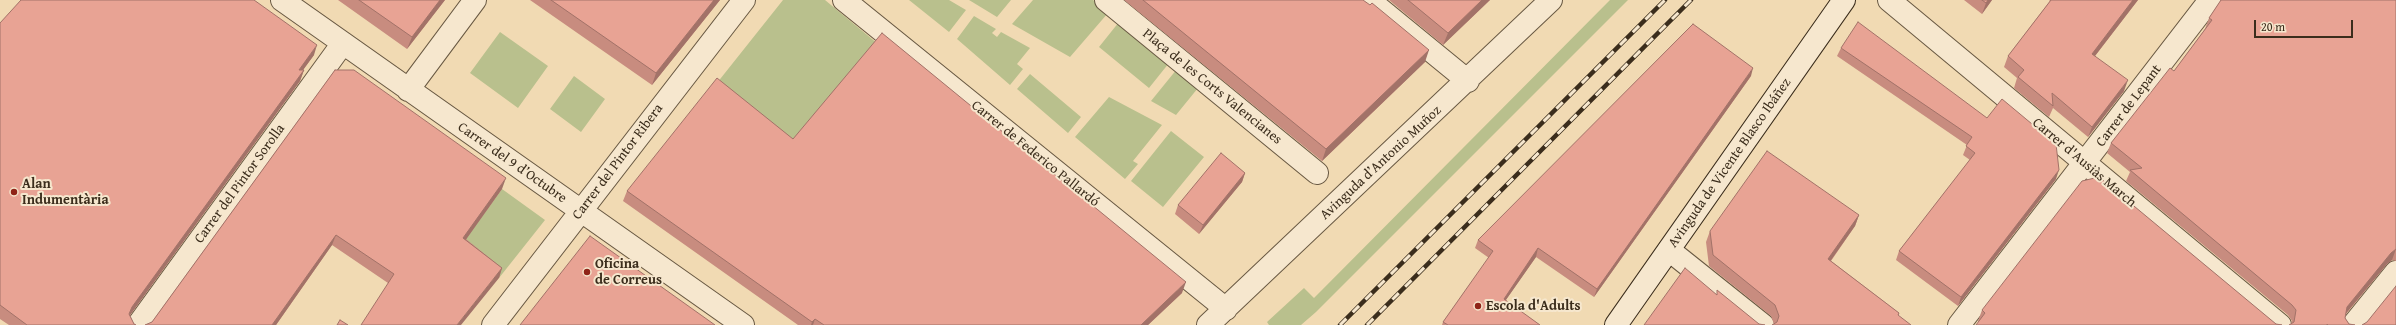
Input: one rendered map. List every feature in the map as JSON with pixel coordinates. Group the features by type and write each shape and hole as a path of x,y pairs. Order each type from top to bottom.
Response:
{"street":[{"name":"Carrer del 9 d’Octubre","path":"282,0 743,325"},
{"path":"408,90 475,0"},
{"name":"Carrer del Pintor Ribera","path":"493,325 582,212 654,115 744,0"},
{"name":"Carrer de Federico Pallardó","path":"844,0 1226,309"},
{"name":"Plaça de les Corts Valencianes","path":"1106,0 1317,174"},
{"path":"1369,0 1468,81"},
{"name":"Avinguda d’Antonio Muñoz","path":"1208,325 1468,81 1551,0"},
{"name":"Avinguda de Vicente Blasco Ibáñez","path":"1616,325 1844,0"},
{"name":"Carrer d'Ausiàs March","path":"1889,0 2280,325"},
{"name":"Carrer de Lepant","path":"1960,325 2210,0"},
{"name":"Carrer del Pintor Sorolla","path":"138,325 343,43"},
{"path":"1669,250 1763,325"},
{"path":"2353,325 2396,272"}],"green space":[{"path":"783,0 825,0 878,44 789,149 713,88"},
{"path":"909,0 949,0 966,10 949,32"},
{"path":"969,0 1011,0 997,17"},
{"path":"1033,0 1093,0 1108,13 1070,57 1012,24"},
{"path":"1610,0 1628,0 1316,312 1301,325 1269,325 1267,322 1304,288 1314,298"},
{"path":"974,16 996,29 992,33 997,37 1001,32 1030,48 1017,64 1023,69 1010,85 957,39"},
{"path":"1119,22 1169,63 1149,88 1099,47"},
{"path":"500,32 548,66 518,108 470,73"},
{"path":"1177,69 1198,88 1176,115 1151,101"},
{"path":"1030,74 1081,117 1068,133 1017,89"},
{"path":"574,76 605,99 581,132 550,109"},
{"path":"1109,97 1162,125 1133,161 1138,164 1125,179 1075,137"},
{"path":"1171,131 1204,157 1163,207 1131,181"},
{"path":"502,189 545,220 499,278 459,248"}],"building":[{"path":"21,0 254,0 317,45 299,70 304,70 132,307 129,314 136,325 27,325 0,305 0,23"},
{"path":"359,0 440,0 412,37"},
{"path":"551,0 714,0 656,73"},
{"path":"1143,0 1363,0 1370,5 1372,3 1429,50 1326,149"},
{"path":"1408,0 1482,0 1448,33"},
{"path":"2051,0 2133,0 2092,54 2128,80 2092,127 2052,93 2053,106 2018,77 2024,70 2008,56"},
{"path":"2221,0 2396,0 2396,249 2391,253 2347,307 2345,318 2349,324 2355,325 2289,325 2294,322 2296,310 2292,305 2130,170 2142,168 2111,143 2170,68 2174,71 2212,20 2209,18"},
{"path":"1858,22 1987,118 2002,99 2056,144 2059,170 1961,297 1899,251 1975,153 1966,146 1972,137 1841,48"},
{"path":"1693,24 1753,68 1597,289 1538,248 1504,299 1540,325 1448,325 1443,322 1493,251 1478,240"},
{"path":"882,33 1186,282 1141,325 824,325 815,319 812,322 627,191 717,78 793,139"},
{"path":"335,70 354,70 506,178 463,238 502,268 457,325 361,325 394,274 336,235 272,325 145,325 152,322"},
{"path":"1767,151 1859,215 1828,259 1899,313 1898,315 1911,325 1772,325 1777,322 1779,316 1775,305 1713,255 1710,231"},
{"path":"1221,153 1245,173 1203,225 1178,205"},
{"path":"2099,177 2276,324 2282,325 1976,325 1985,313 1982,310 2082,181"},
{"path":"590,236 715,325 520,325"},
{"path":"1685,268 1717,295 1717,290 1759,324 1765,325 1644,325"},
{"path":"2396,286 2396,325 2362,325 2367,322"},
{"path":"340,320 348,325 337,325"}],"railway":[{"path":"1340,325 1665,0"},
{"path":"1367,325 1691,0"}],"place":[{"name":"Alan Indumentària","path":"14,192"},
{"name":"Oficina de Correus","path":"587,272"},
{"name":"Escola d'Adults","path":"1478,306"}]}
